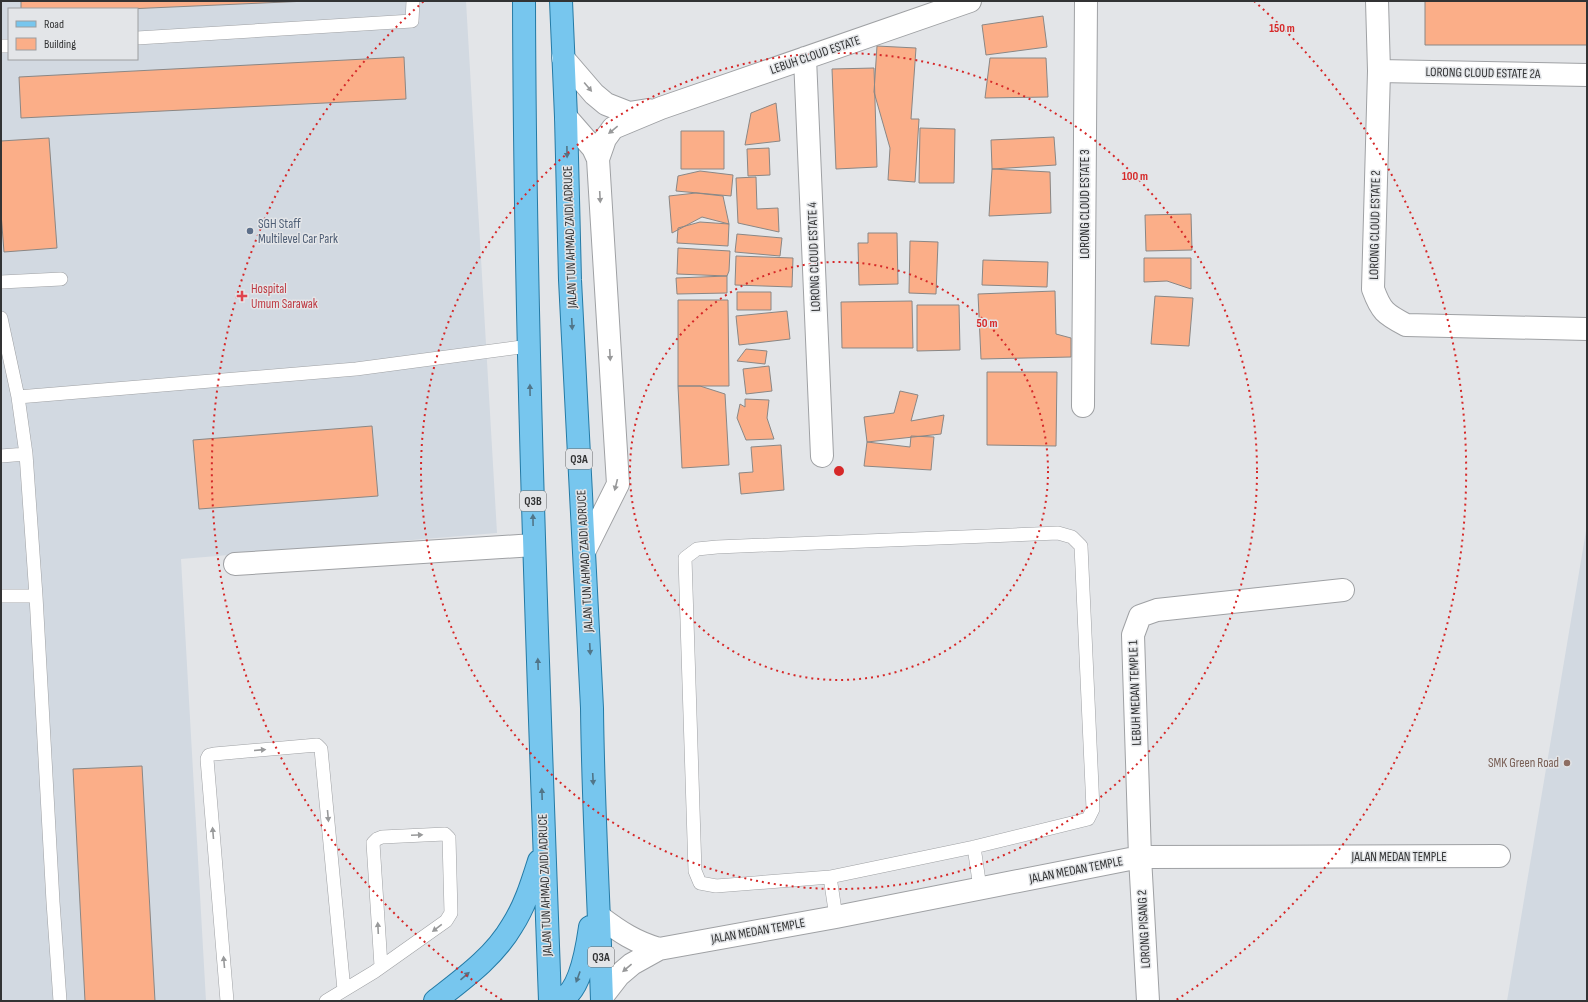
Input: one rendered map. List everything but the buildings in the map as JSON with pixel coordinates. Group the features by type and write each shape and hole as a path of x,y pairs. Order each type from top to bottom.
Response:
{"main road":[{"name":"JALAN TUN AHMAD ZAIDI ADRUCE","path":"524,1 526,213 534,545 550,1001"},
{"name":"JALAN TUN AHMAD ZAIDI ADRUCE","path":"561,1 566,117 570,280 576,415 585,550 602,999"},
{"path":"435,1001 488,956 512,927 528,894 544,842"},
{"path":"559,1001 562,1000 575,985 586,956 591,919 596,842"}],"street":[{"name":"LEBUH CLOUD ESTATE","path":"661,108 970,1"},
{"name":"LORONG CLOUD ESTATE 3","path":"1083,406 1086,1"},
{"name":"LORONG CLOUD ESTATE 2","path":"1377,1 1379,71 1373,289 1379,305 1390,317 1406,325 1587,329"},
{"path":"563,58 594,94 606,104 629,113 661,108"},
{"name":"LORONG CLOUD ESTATE 4","path":"805,58 822,456"},
{"name":"LORONG CLOUD ESTATE 2A","path":"1379,71 1587,75"},
{"path":"598,159 605,139 613,128 661,108"},
{"path":"566,117 593,148 598,159 618,484 585,550"},
{"path":"235,564 534,545"},
{"name":"LEBUH MEDAN TEMPLE 1","path":"1140,857 1133,635 1140,616 1157,610 1343,590"},
{"name":"JALAN MEDAN TEMPLE","path":"602,999 619,975 632,964 660,949 836,918 1140,857 1499,856"},
{"name":"LORONG PISANG 2","path":"1140,857 1148,1001"},
{"name":"JALAN MEDAN TEMPLE","path":"600,917 626,936 643,944 660,949"}],"lane":[{"path":"138,38 412,21 413,1"},
{"path":"1,282 61,279"},
{"path":"1,318 18,397 26,454 60,1001"},
{"path":"18,397 356,369 529,346"},
{"path":"1,456 26,454"},
{"path":"1058,533 1072,537 1081,546 1093,809 1088,819 974,847 830,877 716,886 700,882 695,871 685,558 697,549 717,547 1058,533"},
{"path":"1,596 36,596"},
{"path":"227,1001 207,759 209,755 214,754 317,745 321,749 344,990"},
{"path":"326,1001 344,990 395,957 446,921 450,913 450,838 445,834 382,837 373,843 381,966"},
{"path":"974,847 980,888"},
{"path":"830,877 836,918"}],"shaded area":[{"name":"Hospital Umum Sarawak","path":"1,1 466,1 497,533 181,559 206,1001 1,1001"},
{"name":"SMK Green Road","path":"1587,525 1587,1001 1507,1001"}],"place":[{"name":"SGH Staff Multilevel Car Park","path":"250,231"},
{"name":"Hospital Umum Sarawak","path":"242,296"},
{"name":"SMK Green Road","path":"1567,763"}]}
